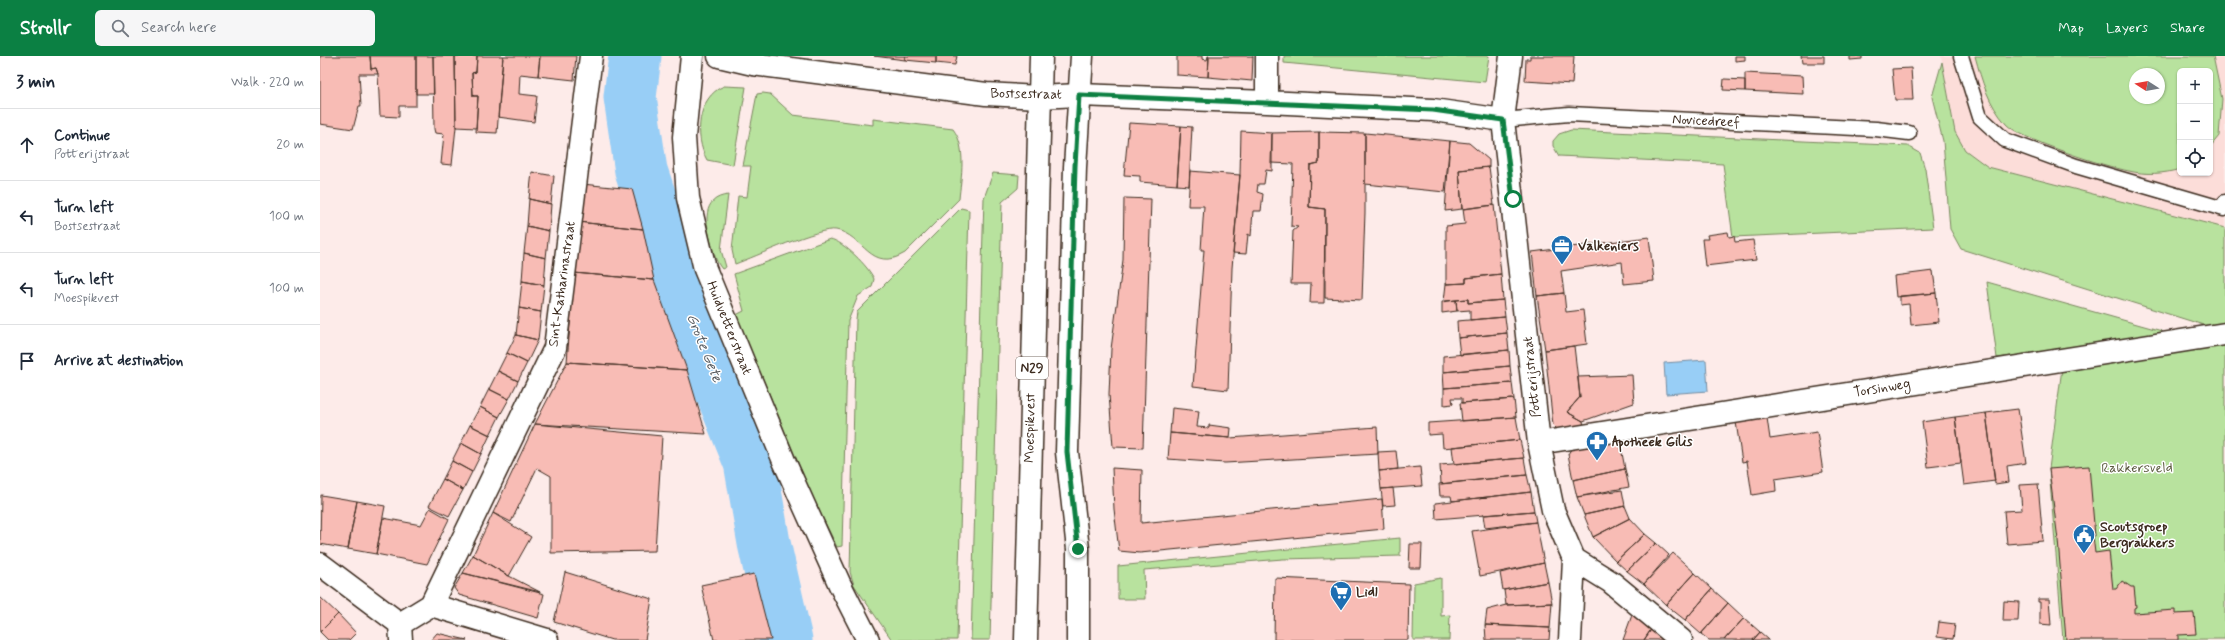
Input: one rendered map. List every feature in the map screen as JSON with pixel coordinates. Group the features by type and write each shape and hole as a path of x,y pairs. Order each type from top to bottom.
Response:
{"street":[{"name":"Sint-Katharinastraat","path":"431,606 555,348 591,56"},
{"name":"Huidvetterstraat","path":"692,56 684,137 688,198 705,269 784,461 840,585 868,640"},
{"name":"Bostsestraat","path":"719,56 753,64 963,91 1039,97 1079,95 1433,110 1503,120"},
{"name":"N29","path":"1039,97 1041,56"},
{"path":"1078,640 1078,549 1067,452 1075,166 1082,56"},
{"path":"1267,56 1267,102"},
{"name":"Potterijstraat","path":"1511,56 1503,120 1539,443 1553,510 1574,559"},
{"name":"Moespikvest","path":"1026,640 1039,97"},
{"name":"Torsinweg","path":"1539,443 2225,334"},
{"path":"1570,640 1574,559 1611,582 1682,640"},
{"path":"320,564 400,632 431,606 547,640"}],"lane":[{"path":"1961,56 1980,117 2005,140 2076,166 2225,207"},
{"name":"Novicedreef","path":"1503,120 1569,114 1876,129 1909,133"}],"shaded area":[{"path":"1941,56 2225,56 2225,228 1988,167 1965,150 1955,132"}],"green space":[{"path":"1284,56 1489,56 1485,82 1284,63"},
{"path":"1975,56 2213,56 2222,99 2219,136 2213,143 2213,68 2177,68 2177,170 2161,173 2135,172 2118,168 2064,152 2014,130 2006,124 2000,116 1990,100"},
{"path":"1942,62 1955,132 1965,150 1988,167 2225,228 2225,326 2213,328 1961,249 1950,229 1943,141 1932,97"},
{"path":"724,86 746,87 733,165 707,160 700,140 700,118 703,108 715,91"},
{"path":"757,94 770,94 793,115 873,125 873,119 953,129 957,136 962,154 959,199 905,253 893,258 883,259 875,256 846,233 836,230 828,230 787,243 735,264 732,250 738,196 747,197 751,166 743,166"},
{"path":"1571,130 1908,146 1920,153 1925,169 1933,228 1733,237 1723,164 1559,156 1553,146 1553,141 1559,134"},
{"path":"993,173 1019,175 1018,188 1002,202 990,640 971,640 984,198"},
{"path":"728,195 721,250 726,267 722,269 716,260 707,220 709,206 713,201 719,197"},
{"path":"961,208 969,210 957,640 892,640 854,585 850,572 857,312"},
{"path":"830,239 842,244 855,255 867,268 874,279 872,287 858,296 848,321 842,546 837,547 812,496 736,315 744,311 734,274"},
{"path":"1987,282 2162,331 2162,335 1997,358"},
{"name":"Rakkersveld","path":"2225,343 2225,639 2063,640 2049,469 2062,368"},
{"path":"1400,538 1400,556 1283,559 1144,570 1145,599 1118,599 1118,566"},
{"path":"1441,578 1441,616 1450,615 1449,640 1413,640 1414,583"}],"water":[{"path":"1706,360 1708,391 1666,394 1664,363"}],"building":[{"path":"320,56 370,56 371,69 376,68 378,74 359,74 361,106 359,106 353,129 320,124"},
{"path":"370,56 416,56 416,106 399,106 399,117 380,116 378,74 376,68 371,69"},
{"path":"416,56 433,56 434,94 416,94"},
{"path":"433,56 455,56 456,127 452,165 441,164 444,134 435,133 434,129"},
{"path":"455,56 477,56 476,72 472,73 473,96 478,96 476,128 456,127"},
{"path":"477,56 503,56 497,133 476,132 478,96 473,96 472,73 476,72"},
{"path":"503,56 540,56 538,76 520,74 519,94 537,96 534,122 498,117"},
{"path":"540,56 576,56 574,80 538,76"},
{"path":"874,56 905,56 905,60"},
{"path":"905,56 936,56 936,63 905,60"},
{"path":"936,56 957,56 955,65 936,63"},
{"path":"1177,56 1202,56 1202,59 1207,60 1209,56 1208,77 1177,75"},
{"path":"1209,56 1253,56 1252,81 1208,77"},
{"path":"1530,56 1574,56 1572,84 1525,81 1526,59 1530,59"},
{"path":"1735,56 1745,56 1745,60 1735,61"},
{"path":"1801,56 1824,56 1824,63 1802,63"},
{"path":"1850,56 1862,56 1862,59 1850,60"},
{"path":"1911,68 1913,100 1895,100 1892,69"},
{"path":"1745,73 1802,76 1803,94 1745,91"},
{"path":"1724,79 1745,80 1745,91 1723,90"},
{"path":"1129,123 1181,126 1177,185 1140,182 1140,176 1124,175"},
{"path":"1181,126 1192,127 1189,186 1177,185"},
{"path":"1241,131 1272,133 1272,171 1266,170 1264,184 1258,184 1257,192 1263,194 1261,211 1253,211 1251,236 1248,234 1246,254 1233,253 1240,175"},
{"path":"1319,132 1319,163 1310,165 1309,207 1325,209 1324,303 1310,303 1311,284 1291,284 1293,231 1298,227 1291,226 1293,164 1271,163 1272,133"},
{"path":"1319,132 1365,133 1365,212 1362,300 1325,298 1325,209 1309,207 1310,165 1319,163"},
{"path":"1365,133 1450,141 1445,192 1365,184"},
{"path":"1450,141 1469,143 1489,160 1489,167 1459,170 1462,209 1445,211"},
{"path":"1489,167 1494,205 1462,209 1459,170"},
{"path":"1190,171 1240,175 1232,268 1228,390 1193,386 1204,250 1201,250 1204,206 1188,206"},
{"path":"532,172 554,176 551,204 529,199"},
{"path":"582,184 632,189 643,229 578,222"},
{"path":"1124,198 1151,199 1143,448 1113,447 1109,394 1111,349 1123,260"},
{"path":"529,199 551,204 549,231 527,226"},
{"path":"1494,205 1501,274 1466,278 1466,283 1446,284 1446,226 1465,224 1463,209"},
{"path":"578,222 643,229 654,280 574,273"},
{"path":"527,226 549,231 546,258 524,253"},
{"path":"1728,232 1729,237 1734,236 1735,242 1753,240 1756,260 1705,266 1702,239 1708,239 1707,235"},
{"name":"Valkeniers","path":"1649,237 1654,281 1624,284 1622,262 1561,271 1564,293 1537,296 1532,252"},
{"path":"524,253 546,258 544,285 522,281"},
{"path":"1933,271 1936,293 1896,297 1894,276"},
{"path":"574,273 654,280 687,370 567,362"},
{"path":"1501,274 1503,300 1468,303 1468,299 1444,301 1446,284 1466,283 1466,278"},
{"path":"522,281 544,285 541,312 519,308"},
{"path":"1564,293 1566,312 1583,310 1587,344 1545,350 1537,296"},
{"path":"1936,293 1939,322 1911,325 1909,304 1900,305 1900,296"},
{"path":"1468,299 1468,303 1503,300 1505,317 1470,320 1470,310 1457,311 1456,300"},
{"path":"1456,300 1457,311 1442,313 1442,302"},
{"path":"519,308 541,312 538,340 516,335"},
{"path":"1505,317 1507,333 1458,338 1457,321"},
{"path":"1507,333 1509,350 1460,355 1458,338"},
{"path":"516,335 538,340 527,363 507,353"},
{"path":"1574,346 1580,397 1567,412 1583,421 1585,432 1562,434 1553,425 1545,350"},
{"path":"1509,350 1510,366 1443,372 1443,356"},
{"path":"507,353 527,363 518,381 498,371"},
{"path":"567,362 687,370 706,434 535,424"},
{"path":"1510,366 1512,383 1444,388 1443,372"},
{"path":"498,371 518,381 509,399 489,389"},
{"path":"1632,375 1634,403 1583,421 1567,412 1580,397 1578,377"},
{"path":"1512,383 1514,399 1462,403 1462,398 1452,398 1453,404 1444,405 1444,388"},
{"path":"489,389 509,399 499,417 480,407"},
{"path":"1514,399 1516,417 1462,421 1460,403"},
{"path":"480,407 499,417 490,435 470,425"},
{"path":"1172,408 1199,411 1197,427 1209,428 1209,425 1231,428 1230,438 1170,433"},
{"path":"2018,409 2026,463 2007,466 2009,482 1995,484 1986,413"},
{"path":"1986,413 1995,481 1964,485 1955,417"},
{"path":"1516,417 1520,440 1443,448 1442,434 1428,435 1428,423"},
{"path":"1955,417 1961,463 1928,467 1922,422"},
{"path":"1767,418 1770,439 1817,432 1823,472 1775,479 1776,491 1752,495 1747,461 1742,462 1736,422"},
{"path":"535,424 662,436 655,551 551,553 551,476 537,468 511,522 493,513"},
{"path":"470,425 490,435 481,454 461,443"},
{"path":"1377,427 1378,454 1225,463 1168,459 1170,433 1230,438"},
{"name":"Apotheek Gilis","path":"1619,437 1625,469 1573,480 1568,454 1573,446"},
{"path":"1520,440 1524,458 1454,464 1452,447"},
{"path":"461,443 481,454 472,472 452,461"},
{"path":"1396,451 1398,469 1379,471 1378,452"},
{"path":"1524,458 1527,475 1441,484 1440,465"},
{"path":"452,461 472,472 463,490 443,479"},
{"name":"Scoutsgroep Bergrakkers","path":"2089,466 2095,553 2109,551 2113,589 2116,589 2122,581 2131,587 2134,587 2136,607 2134,608 2134,613 2175,610 2175,614 2194,613 2196,634 2178,635 2178,640 2066,640 2058,540 2049,469"},
{"path":"1420,467 1422,486 1381,489 1379,471"},
{"path":"1112,468 1142,470 1141,523 1382,499 1384,529 1140,553 1119,551 1114,509"},
{"path":"1625,469 1629,487 1577,497 1573,480"},
{"path":"1527,475 1531,492 1452,501 1451,496 1440,496 1439,484"},
{"path":"443,479 463,490 449,516 429,506"},
{"path":"2038,484 2043,541 2007,544 2004,511 2022,510 2020,485"},
{"path":"1393,488 1395,505 1383,506 1381,489"},
{"path":"1622,490 1625,506 1584,515 1577,497"},
{"path":"1531,492 1534,511 1436,519 1435,503"},
{"path":"321,495 357,501 348,549 320,544"},
{"path":"357,501 385,506 376,554 348,549"},
{"path":"1625,506 1630,518 1593,537 1584,515"},
{"path":"430,508 449,519 427,564 376,554 383,518 421,525"},
{"path":"1534,511 1536,522 1485,528 1483,515"},
{"path":"493,513 531,537 509,576 473,555"},
{"path":"1630,518 1645,534 1616,561 1593,537"},
{"path":"1536,522 1544,563 1480,576 1472,531"},
{"path":"1645,534 1656,543 1627,571 1616,561"},
{"path":"1656,543 1669,555 1644,584 1627,571"},
{"path":"1410,544 1422,544 1421,568 1409,568"},
{"path":"1673,553 1695,573 1666,605 1644,584"},
{"path":"473,555 509,576 540,592 463,573"},
{"path":"1544,563 1548,582 1503,590 1500,573"},
{"path":"565,572 652,599 645,640 612,640 554,622"},
{"path":"463,573 544,594 538,618 459,595 454,588"},
{"path":"1695,573 1712,589 1685,620 1666,605"},
{"path":"754,574 771,640 714,640 701,585"},
{"name":"Lidl","path":"1275,578 1409,584 1408,640 1274,640"},
{"path":"1548,582 1552,603 1506,605 1504,590"},
{"path":"1712,589 1728,603 1701,634 1685,620"},
{"path":"320,597 338,614 320,632"},
{"path":"2038,599 2049,599 2051,625 2040,624 2040,602 2038,602"},
{"path":"2004,601 2019,602 2018,621 2003,621"},
{"path":"1552,603 1550,628 1485,625 1487,610 1506,605"},
{"path":"1728,603 1744,618 1724,640 1709,640 1701,634"},
{"path":"338,614 356,633 349,640 328,640 320,632"},
{"path":"1632,615 1652,628 1644,640 1623,640"},
{"path":"1744,618 1760,632 1753,640 1724,640"},
{"path":"1939,622 1955,624 1953,639 1937,637"},
{"path":"1485,625 1550,628 1549,640 1486,640"},
{"path":"1652,628 1665,640 1644,640"},
{"path":"1760,632 1769,640 1753,640"},
{"path":"437,633 467,640 431,640"}],"waterway":[{"name":"Grote Gete","path":"635,56 630,97 641,171 684,299 750,462 764,543 786,640"}],"place":[{"name":"Valkeniers","path":"1562,266"},
{"name":"Apotheek Gilis","path":"1597,462"},
{"name":"Scoutsgroep Bergrakkers","path":"2084,554"},
{"name":"Lidl","path":"1341,612"}],"route":[{"path":"1078,549 1067,452 1075,150 1079,95 1433,110 1503,120 1513,199"}]}
